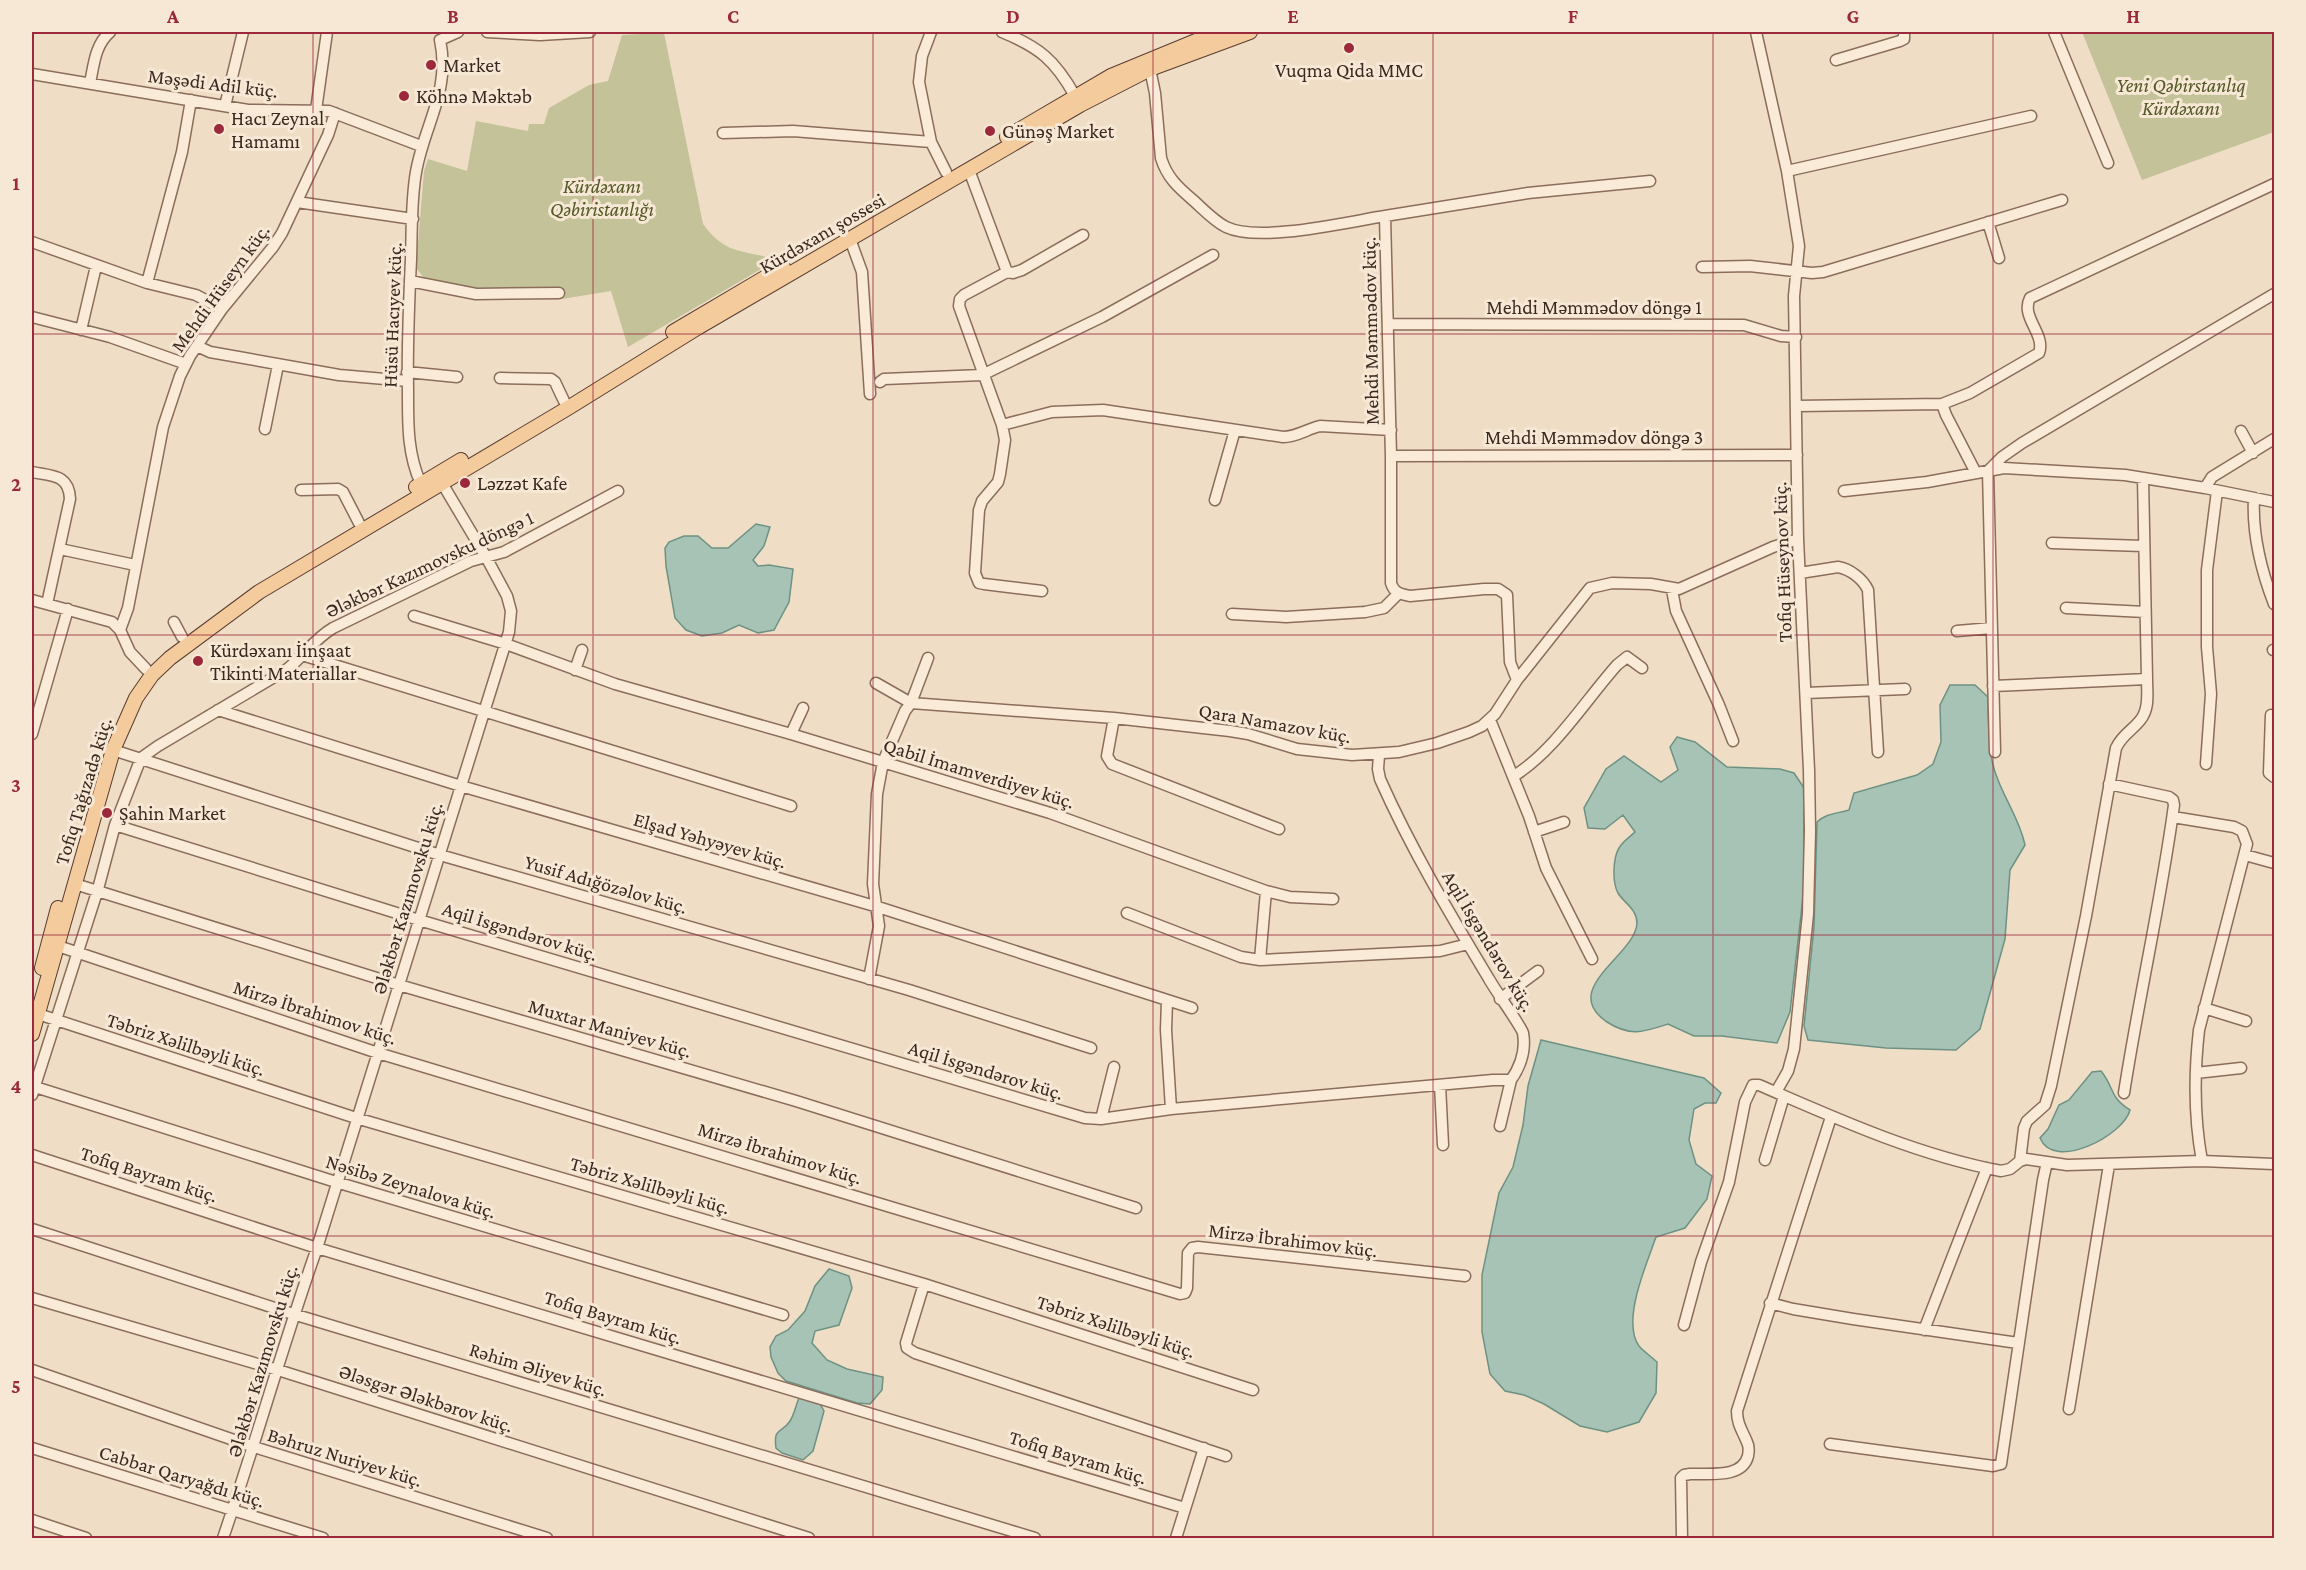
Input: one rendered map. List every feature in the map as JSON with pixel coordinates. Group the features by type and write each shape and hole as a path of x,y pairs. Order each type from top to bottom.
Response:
{"main road":[{"name":"Kürdəxanı şossesi","path":"423,488 442,483 694,324 850,239 969,170 1147,59 1218,32"},
{"name":"Kürdəxanı şossesi","path":"423,488 946,172 1077,101 1150,69 1250,32"},
{"name":"Tofiq Tağızadə küç.","path":"32,1034 35,1009 91,788 107,738 123,705 182,636 254,585 423,488"},
{"name":"Tofiq Tağızadə küç.","path":"53,945 75,884 113,750 149,672 259,592 423,488"}],"street":[{"path":"90,83 98,47 110,32"},
{"path":"225,106 243,32"},
{"path":"316,110 327,32"},
{"path":"439,36 458,32"},
{"path":"487,32 540,35 590,32"},
{"path":"931,32 922,56 919,82 931,142 946,172"},
{"path":"1002,32 1031,45 1053,62 1077,101"},
{"name":"Tofiq Hüseynov küç.","path":"1756,32 1787,171 1799,246 1794,296 1798,539 1810,831 1808,914 1794,1049 1780,1094 1765,1160"},
{"path":"1836,60 1900,41 1904,39 1904,32"},
{"path":"2054,32 2108,163"},
{"name":"Hüsü Hacıyev küç.","path":"423,488 414,469 409,445 407,376 410,281 414,184 421,146 435,113 443,78 444,57 439,36"},
{"name":"Mehdi Məmmədov küç.","path":"1150,69 1164,168 1176,185 1218,222 1229,228 1267,234 1385,216 1391,430 1391,583 1392,588 1398,594"},
{"name":"Məşədi Adil küç.","path":"32,74 225,106 264,111 316,110 335,113 421,146"},
{"path":"147,283 182,152 191,100"},
{"name":"Mehdi Hüseyn küç.","path":"120,630 126,615 163,427 186,364 222,309 273,247 328,135 335,113"},
{"path":"1787,171 2031,116"},
{"path":"723,133 793,131 931,142"},
{"path":"969,170 1007,272"},
{"path":"1385,216 1528,193 1650,181"},
{"path":"1797,406 1942,404 1970,393 2039,353 2040,344 2027,310 2030,298 2274,184"},
{"path":"1702,267 1750,266 1812,273 1823,272 2062,200"},
{"path":"297,201 413,219"},
{"path":"1988,222 1999,258"},
{"path":"1042,591 984,585 979,583 975,573 979,510 986,496 998,482 1005,440 1002,425 982,375 959,306 964,294 1007,272 1014,273 1022,270 1083,235"},
{"path":"850,239 862,272 870,394"},
{"path":"32,242 147,283 196,295 222,309"},
{"path":"880,382 884,379 982,375 1102,317 1213,255"},
{"path":"81,330 96,266"},
{"path":"410,281 476,294 559,293"},
{"path":"1995,752 1988,471 2002,457 2022,443 2274,294"},
{"path":"32,317 125,342 186,364"},
{"name":"Mehdi Məmmədov döngə 1","path":"1389,324 1744,325 1781,336 1796,337"},
{"path":"197,346 210,352 339,375 458,377"},
{"path":"265,429 278,365"},
{"path":"500,378 551,378 564,401"},
{"path":"1942,404 1976,473"},
{"path":"1002,425 1052,412 1103,410 1283,437 1293,437 1320,426 1391,430"},
{"path":"1215,500 1235,430"},
{"path":"2241,432 2253,453"},
{"path":"2205,488 2212,477 2274,440"},
{"name":"Mehdi Məmmədov döngə 3","path":"1391,456 1797,455"},
{"path":"1844,490 1927,482 2004,468 2024,468 2143,478 2274,502"},
{"path":"32,472 60,478 67,483 70,499 46,604"},
{"path":"2020,1161 2024,1128 2027,1121 2045,1105 2051,1086 2086,916 2109,784 2120,740 2144,714 2147,679 2143,478"},
{"name":"Ələkbər Kazımovsku küç.","path":"223,1539 278,1370 293,1314 317,1248 506,644 511,620 510,604 486,557 442,483"},
{"path":"301,490 338,489 343,492 359,523"},
{"path":"2206,764 2211,694 2207,647 2207,570 2217,490"},
{"name":"Ələkbər Kazımovsku döngə 1","path":"141,758 286,670 316,639 333,628 471,561 504,552 618,491"},
{"path":"2254,498 2254,525 2261,564 2274,603"},
{"path":"1733,741 1676,611 1672,590 1688,586 1773,547 1798,539"},
{"path":"2052,543 2143,546"},
{"path":"60,549 135,565"},
{"path":"1800,573 1844,568 1866,585 1878,752"},
{"name":"Qara Namazov küç.","path":"911,703 1114,718 1230,730 1297,749 1329,754 1379,755 1437,743 1469,732 1490,720 1517,680 1590,588 1612,583 1651,584 1672,590"},
{"path":"1232,614 1310,617 1365,612 1384,608 1398,594 1410,596 1498,589 1507,596 1510,662 1517,680"},
{"path":"32,600 105,619 120,630 126,646 135,659 149,672"},
{"path":"2066,608 2145,612"},
{"path":"32,734 68,609"},
{"name":"Qabil İmamverdiyev küç.","path":"414,616 506,644 615,684 791,734 1050,813 1266,891 1290,897 1333,899"},
{"path":"174,622 182,636"},
{"path":"1957,631 1992,628"},
{"path":"575,670 582,650"},
{"path":"302,656 791,806"},
{"path":"1514,776 1535,761 1556,740 1617,664 1627,657 1642,668"},
{"path":"869,979 879,926 873,884 876,807 883,762 905,711 911,703 928,658"},
{"path":"1993,686 2147,679"},
{"path":"876,683 911,703"},
{"path":"1806,693 1905,689"},
{"path":"791,734 803,708"},
{"name":"Elşad Yəhyəyev küç.","path":"218,710 460,786 878,907 1192,1008"},
{"path":"2271,716 2269,773 2274,777"},
{"path":"1114,718 1107,756 1112,764 1279,829"},
{"path":"1490,720 1514,776 1546,868 1592,959"},
{"name":"Yusif Adığözəlov küç.","path":"113,750 440,855 869,979 1091,1048"},
{"name":"Aqil İsgəndərov küç.","path":"115,825 419,920 1092,1119 1171,1109 1511,1080 1519,1067 1523,1034 1521,1028 1500,999 1423,865 1387,795 1378,769 1379,755"},
{"path":"32,1089 98,890 115,825 141,758"},
{"path":"2109,784 2169,797 2173,800 2174,805 2155,930 2135,1025 2124,1093"},
{"path":"2173,817 2234,827 2242,831 2247,844 2199,1030 2196,1120 2202,1161"},
{"path":"1534,832 1564,822"},
{"path":"2245,855 2274,863"},
{"name":"Muxtar Maniyev küç.","path":"75,884 399,985 796,1101 1136,1208"},
{"path":"1260,960 1266,891"},
{"path":"1127,913 1241,957 1260,960 1440,951 1468,944"},
{"name":"Mirzə İbrahimov küç.","path":"53,945 378,1053 1180,1294 1185,1293 1187,1288 1188,1253 1192,1248 1198,1247 1465,1276"},
{"path":"1500,999 1538,971"},
{"path":"1167,1001 1166,1030 1171,1109"},
{"path":"2204,1008 2246,1021"},
{"name":"Təbriz Xəlilbəyli küç.","path":"35,1009 56,1020 356,1118 924,1284 1253,1390"},
{"path":"1101,1119 1114,1066"},
{"path":"2196,1073 2241,1068"},
{"path":"1500,1126 1511,1080"},
{"path":"1684,1325 1701,1262 1729,1182 1749,1090 1753,1084 1831,1117 1926,1150 1987,1168 2007,1170 2026,1159 2109,1165 2202,1161 2274,1164"},
{"path":"1440,1085 1443,1145"},
{"name":"Nəsibə Zeynalova küç.","path":"32,1089 336,1182 783,1314"},
{"path":"1682,1539 1681,1478 1684,1474 1735,1472 1745,1463 1749,1454 1748,1443 1737,1421 1737,1411 1831,1117"},
{"name":"Tofiq Bayram küç.","path":"32,1155 317,1248 1185,1508"},
{"path":"1830,1444 1998,1466 2003,1459 2018,1343 2043,1180 2048,1162"},
{"path":"2069,1409 2109,1165"},
{"path":"1924,1330 1987,1168"},
{"name":"Rəhim Əliyev küç.","path":"32,1229 293,1314 1035,1539"},
{"path":"924,1284 906,1342 907,1347 915,1353 1226,1456"},
{"name":"Ələsgər Ələkbərov küç.","path":"32,1298 278,1370 809,1539"},
{"path":"1770,1303 1803,1311 2018,1343"},
{"name":"Bəhruz Nuriyev küç.","path":"32,1370 254,1447 547,1539"},
{"name":"Cabbar Qaryağdı küç.","path":"32,1448 323,1539"},
{"path":"1176,1539 1204,1448"},
{"path":"32,1520 86,1539"}],"green space":[{"name":"Yeni Qəbirstanlıq Kürdəxanı","path":"2082,32 2274,32 2274,132 2142,180"},
{"name":"Kürdəxanı Qəbiristanlığı","path":"664,33 703,224 717,240 731,248 767,257 768,265 628,347 611,291 562,299 561,289 462,289 425,279 416,268 424,171 428,159 467,171 476,121 528,131 529,124 544,124 549,108 589,85 608,81 622,35"}],"shaded area":[{"path":"756,524 770,527 764,546 753,560 758,566 769,565 793,569 789,602 774,630 758,633 739,625 722,633 702,636 686,630 675,618 665,548 669,542 684,536 698,536 712,548 728,548"},
{"path":"1950,685 1975,685 1988,697 1989,739 1994,770 2020,828 2025,845 2010,870 2005,939 1980,1029 1956,1050 1886,1048 1808,1040 1804,1026 1814,927 1817,822 1828,815 1849,810 1854,793 1917,775 1933,764 1941,742 1940,705"},
{"path":"1677,737 1695,742 1727,767 1780,769 1794,773 1804,788 1804,888 1790,1012 1777,1043 1722,1036 1694,1036 1668,1024 1637,1032 1623,1030 1607,1022 1594,1010 1591,997 1595,985 1625,947 1637,923 1633,910 1618,893 1614,877 1615,858 1619,848 1635,832 1623,815 1605,829 1588,828 1584,808 1606,769 1624,756 1661,782 1678,770 1670,747"},
{"path":"1541,1040 1704,1078 1721,1093 1716,1103 1705,1103 1694,1109 1689,1140 1696,1164 1712,1176 1707,1199 1685,1228 1656,1237 1637,1292 1634,1307 1634,1335 1639,1346 1657,1362 1656,1393 1639,1422 1607,1432 1580,1426 1544,1404 1524,1395 1505,1391 1490,1374 1482,1332 1482,1275 1499,1193 1513,1167 1523,1125 1528,1086"},
{"path":"2101,1071 2115,1096 2130,1110 2125,1120 2103,1139 2088,1146 2073,1151 2048,1148 2040,1138 2048,1129 2059,1105 2069,1100 2092,1072"},
{"path":"829,1269 849,1276 852,1288 839,1325 815,1331 812,1343 827,1360 847,1369 883,1377 882,1390 870,1404 857,1403 786,1381 778,1373 771,1357 770,1347 776,1336 788,1330 805,1311 815,1286"},
{"path":"799,1398 819,1402 824,1411 813,1451 803,1460 782,1453 776,1448 775,1441 777,1433 791,1419"}],"place":[{"name":"Vuqma Qida MMC","path":"1349,48"},
{"name":"Market","path":"431,65"},
{"name":"Köhnə Məktəb","path":"404,96"},
{"name":"Hacı Zeynal Hamamı","path":"219,129"},
{"name":"Günəş Market","path":"990,131"},
{"name":"Ləzzət Kafe","path":"465,483"},
{"name":"Kürdəxanı İinşaat Tikinti Materiallar","path":"198,661"},
{"name":"Şahin Market","path":"107,813"}]}
